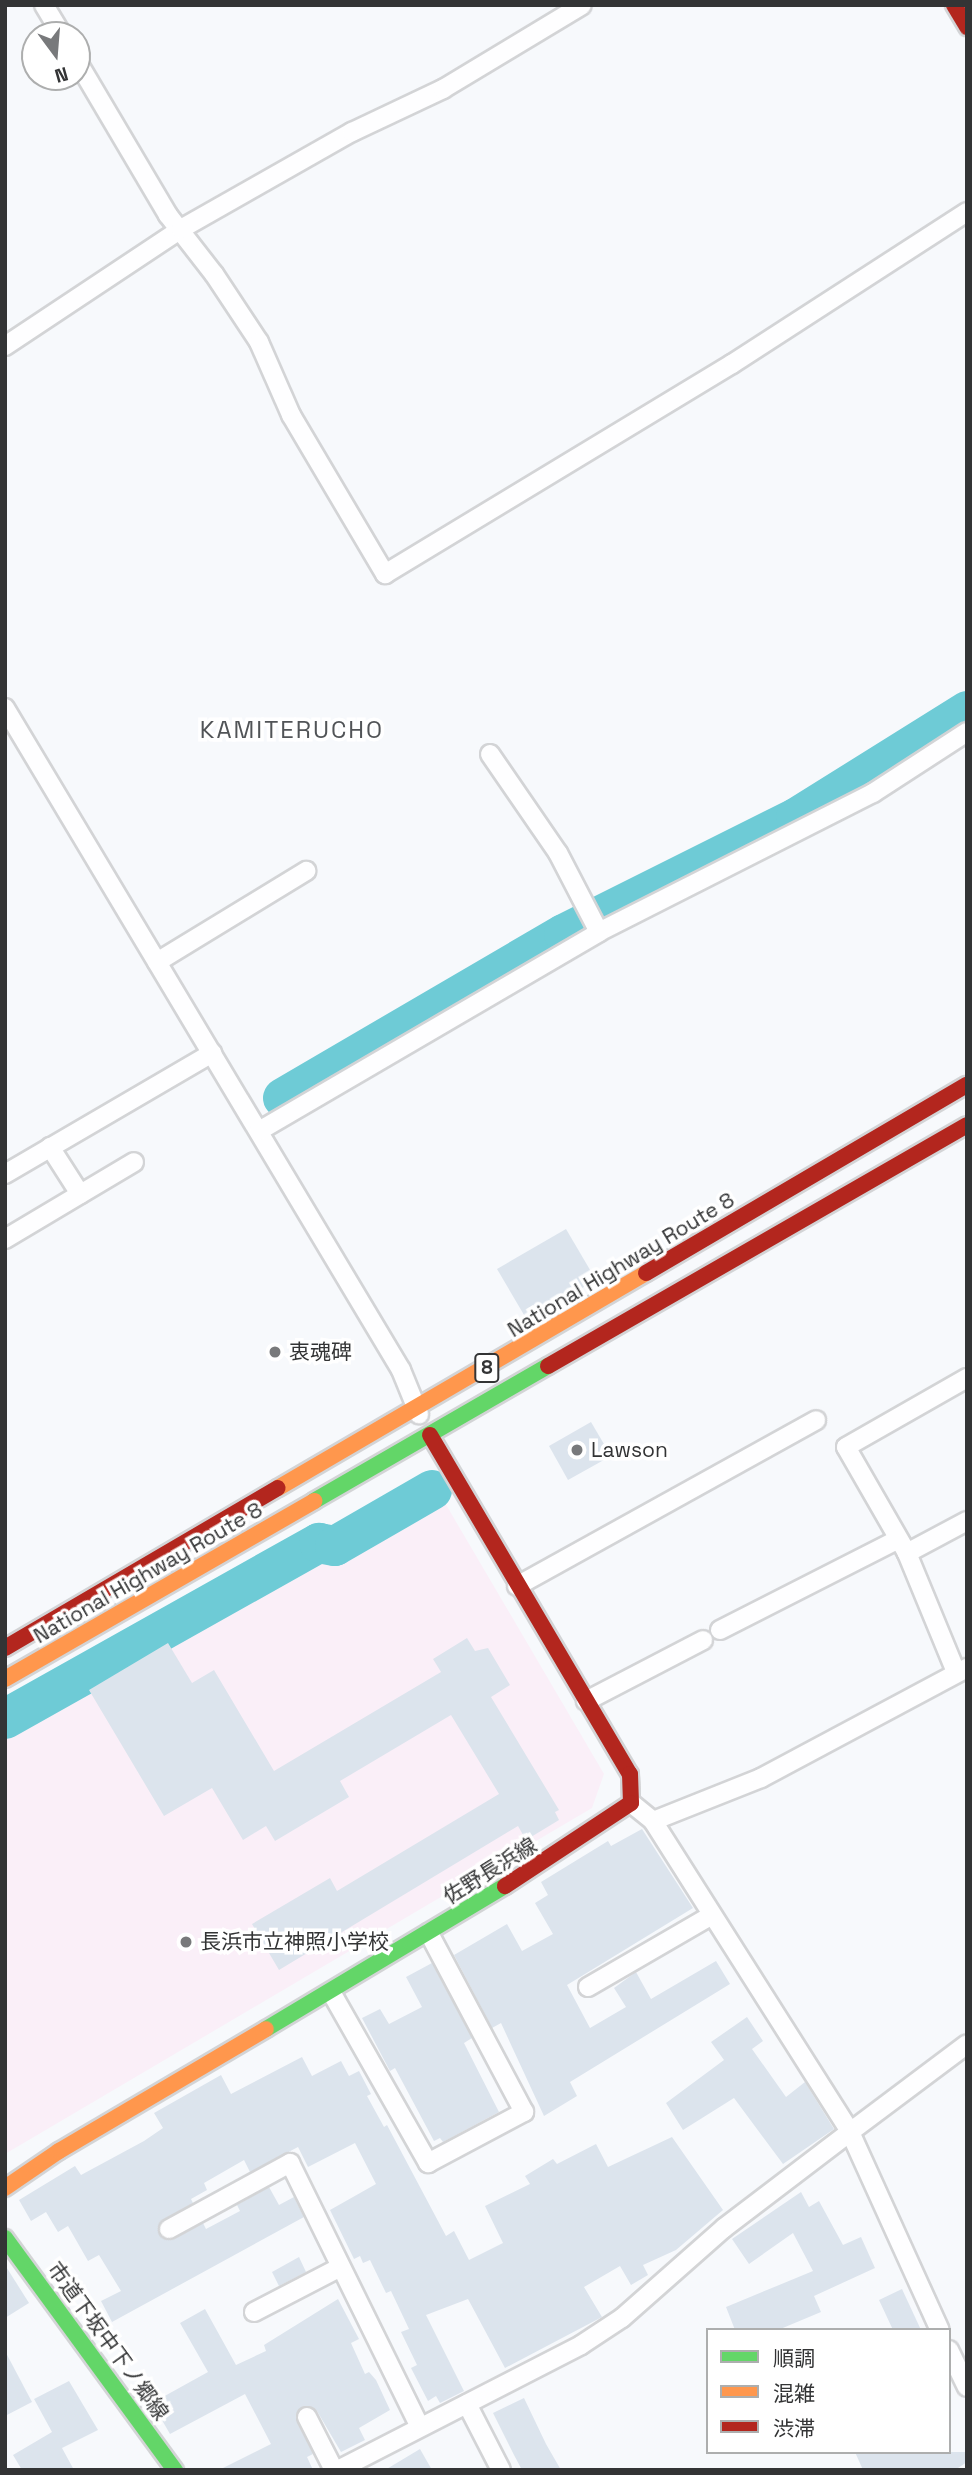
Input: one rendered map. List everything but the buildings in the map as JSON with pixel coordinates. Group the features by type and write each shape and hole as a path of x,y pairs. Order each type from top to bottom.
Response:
{"main road":[{"path":"954,5 967,27"},
{"name":"National Highway Route 8","path":"5,1648 417,1410 967,1085"},
{"name":"National Highway Route 8","path":"5,1679 967,1125"},
{"path":"430,1435 630,1774 631,1802"},
{"name":"佐野長浜線","path":"5,2188 59,2151 429,1933 605,1824 631,1802"},
{"name":"市道下坂中下ノ郷線","path":"5,2238 175,2470"}],"street":[{"path":"44,5 54,21"},
{"path":"5,346 181,229 352,132 443,89 582,5"},
{"path":"91,85 168,215 181,229 259,342 291,415 385,575 732,364 967,212"},
{"path":"5,708 401,1370 430,1435"},
{"path":"259,1131 599,932 873,793 967,732"},
{"path":"490,754 558,853 599,932"},
{"path":"157,962 306,871"},
{"path":"5,1174 212,1053"},
{"path":"50,1147 80,1194"},
{"path":"5,1239 134,1162"},
{"path":"653,1821 761,1778 963,1671 902,1546 846,1447 967,1378"},
{"path":"517,1586 816,1420"},
{"path":"720,1630 902,1546 967,1521"},
{"path":"586,1701 703,1640"},
{"path":"631,1802 653,1821 850,2132 939,2328"},
{"path":"588,1987 712,1915"},
{"path":"331,1992 428,2163 524,2112 429,1933"},
{"path":"307,2417 336,2470 357,2465 420,2427 581,2345 622,2318 724,2228 967,2044"},
{"path":"169,2229 290,2163 339,2268 420,2427"},
{"path":"254,2312 339,2268"},
{"path":"951,2354 967,2387"},
{"path":"467,2404 501,2470"}],"shaded area":[{"name":"長浜市立神照小学校","path":"438,1491 604,1774 592,1808 5,2154 5,1726 133,1654 129,1644 303,1545 310,1554 322,1548 339,1552"}],"waterway":[{"path":"283,1098 564,934 796,818 967,711"},
{"path":"5,1719 319,1543 335,1546 432,1490"}],"traffic: fast":[{"path":"314,1501 548,1366"},
{"path":"266,2029 505,1886"},
{"path":"5,2238 175,2470"}],"traffic: slow":[{"path":"278,1488 646,1273"},
{"path":"5,1679 314,1501"},
{"path":"5,2188 59,2151 266,2029"}],"traffic: jam":[{"path":"954,5 967,27"},
{"path":"646,1273 967,1085"},
{"path":"548,1366 967,1125"},
{"path":"430,1435 630,1774 631,1803 505,1886"},
{"path":"5,1648 278,1488"}],"place":[{"name":"衷魂碑","path":"275,1352"},
{"name":"Lawson","path":"577,1450"},
{"name":"長浜市立神照小学校","path":"186,1942"}],"district":[{"name":"KAMITERUCHO","path":"292,730"}]}
